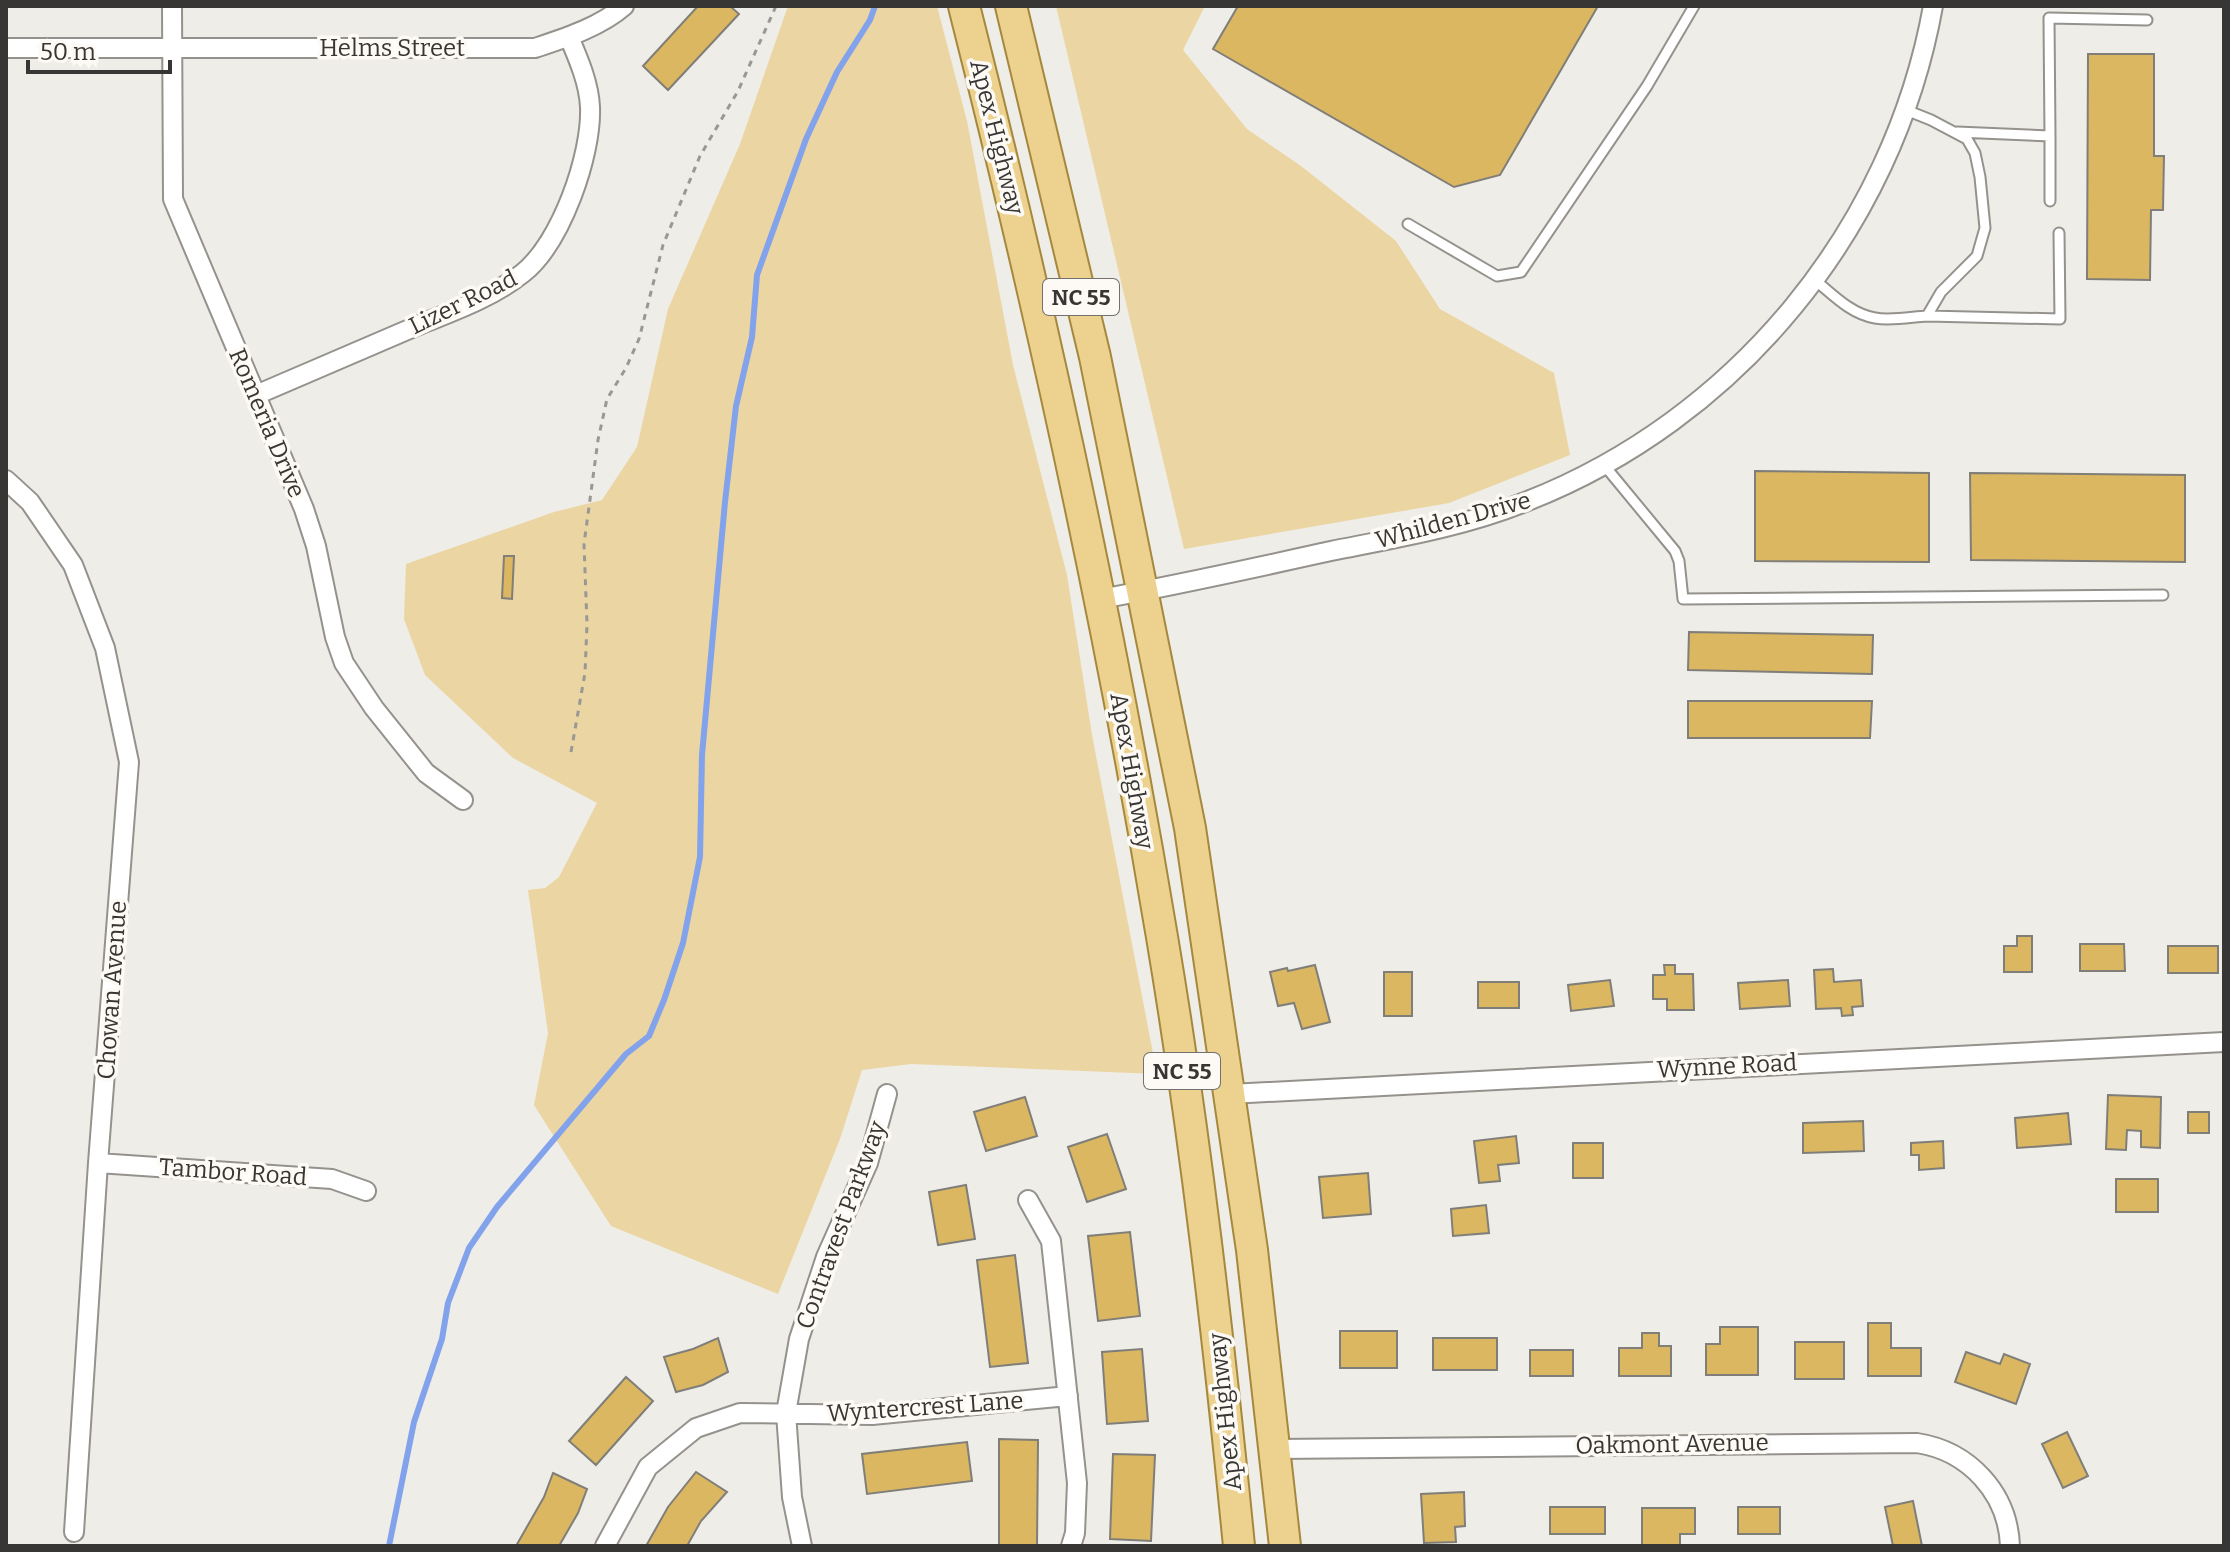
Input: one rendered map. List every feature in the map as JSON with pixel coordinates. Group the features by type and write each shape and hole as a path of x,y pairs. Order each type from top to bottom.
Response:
{"main road":[{"name":"Apex Highway","path":"964,6 1013,195 1100,599 1162,940 1207,1256 1239,1546"},
{"name":"Apex Highway","path":"1011,6 1095,357 1190,828 1230,1094 1276,1449 1285,1546"}],"street":[{"name":"Romeria Drive","path":"172,6 173,199 316,546 335,637 344,663 374,708 426,773 463,800"},
{"name":"Helms Street","path":"6,48 535,48 569,37 614,15 624,6"},
{"name":"Whilden Drive","path":"1100,599 1436,530 1523,503 1604,465 1650,438 1726,378 1767,339 1815,280 1861,210 1906,110 1933,6"},
{"name":"Lizer Road","path":"256,395 496,291 524,272 548,245 585,155 590,106 581,67 569,37"},
{"name":"Chowan Avenue","path":"6,480 30,502 73,565 105,648 129,762 74,1532"},
{"name":"Wynne Road","path":"1230,1094 2224,1042"},
{"name":"Contravest Parkway","path":"802,1546 792,1497 786,1413 799,1339 826,1257 868,1163 887,1094"},
{"name":"Tambor Road","path":"98,1163 332,1179 366,1191"},
{"path":"1028,1200 1051,1241 1077,1483 1075,1533 1071,1546"},
{"name":"Wyntercrest Lane","path":"605,1546 648,1467 696,1428 740,1413 872,1415 1068,1396"},
{"name":"Oakmont Avenue","path":"1276,1449 1917,1443 1959,1457 1983,1477 2005,1515 2010,1546"}],"lane":[{"path":"1408,224 1497,276 1521,272 1647,86 1694,6"},
{"path":"2050,201 2049,18 2147,20"},
{"path":"1906,110 1967,139 1975,153 1985,228 1977,256 1941,292 1927,316"},
{"path":"1957,132 2050,136"},
{"path":"1815,280 1843,304 1877,319 1927,316 2060,319 2059,233"},
{"path":"1604,465 1675,551 1683,599 2163,595"}],"path":[{"path":"571,752 585,673 584,544 598,440 607,399 639,339 663,245 700,156 738,91 776,6"}],"shaded area":[{"path":"788,6 937,6 967,121 1013,365 1067,575 1092,735 1157,1074 911,1064 862,1070 840,1139 778,1294 611,1226 534,1105 548,1033 528,890 545,888 559,877 597,803 513,758 425,675 404,619 406,564 554,512 602,500 637,447 668,309 740,144"},
{"path":"1056,6 1205,6 1183,50 1247,129 1301,166 1396,241 1440,309 1554,373 1570,455 1449,503 1184,549"}],"building":[{"path":"698,6 730,6 739,14 668,90 643,66"},
{"path":"1238,6 1598,6 1500,175 1454,187 1213,49"},
{"path":"2088,54 2154,54 2154,156 2164,156 2163,210 2151,210 2150,280 2087,279"},
{"path":"1755,471 1929,473 1929,562 1755,561"},
{"path":"1970,473 2185,475 2185,562 1971,560"},
{"path":"504,556 514,556 512,599 502,598"},
{"path":"1689,632 1873,635 1872,674 1688,670"},
{"path":"1688,701 1872,701 1870,738 1688,738"},
{"path":"2017,936 2032,936 2032,972 2004,972 2004,946 2017,946"},
{"path":"2080,944 2124,944 2125,971 2080,971"},
{"path":"2168,946 2218,946 2218,973 2168,973"},
{"path":"1315,965 1330,1022 1302,1029 1294,1003 1278,1006 1270,972"},
{"path":"1664,965 1675,965 1675,974 1693,974 1694,1010 1667,1010 1667,999 1653,999 1653,975 1665,975"},
{"path":"1833,969 1834,982 1861,980 1863,1006 1852,1007 1853,1015 1842,1016 1841,1008 1816,1009 1814,970"},
{"path":"1384,972 1412,972 1412,1016 1384,1016"},
{"path":"1610,980 1614,1006 1571,1011 1568,985"},
{"path":"1788,980 1790,1006 1740,1009 1738,983"},
{"path":"1478,982 1519,982 1519,1008 1478,1008"},
{"path":"2108,1095 2161,1097 2160,1148 2141,1147 2141,1131 2127,1130 2126,1150 2106,1149"},
{"path":"1025,1097 1037,1136 986,1151 974,1112"},
{"path":"2188,1112 2209,1112 2209,1133 2188,1133"},
{"path":"2068,1113 2071,1144 2017,1148 2015,1118"},
{"path":"1863,1121 1864,1151 1803,1153 1803,1123"},
{"path":"1107,1134 1126,1189 1087,1202 1068,1147"},
{"path":"1516,1136 1519,1163 1498,1165 1500,1181 1479,1183 1474,1141"},
{"path":"1943,1141 1944,1168 1919,1170 1919,1155 1911,1155 1911,1143"},
{"path":"1573,1143 1603,1143 1603,1178 1573,1178"},
{"path":"1368,1173 1371,1214 1323,1218 1319,1177"},
{"path":"2116,1179 2158,1179 2158,1212 2116,1212"},
{"path":"966,1185 975,1239 938,1245 929,1192"},
{"path":"1486,1205 1489,1233 1453,1236 1451,1209"},
{"path":"1130,1232 1140,1316 1098,1321 1088,1236"},
{"path":"1015,1255 1028,1363 990,1367 977,1260"},
{"path":"1868,1323 1891,1323 1891,1348 1921,1348 1921,1376 1868,1376"},
{"path":"1720,1327 1758,1327 1758,1375 1706,1375 1706,1344 1720,1344"},
{"path":"1340,1331 1397,1331 1397,1368 1340,1368"},
{"path":"1642,1333 1659,1333 1659,1346 1671,1346 1671,1376 1619,1376 1619,1348 1642,1348"},
{"path":"718,1338 728,1372 703,1385 676,1392 664,1357"},
{"path":"1433,1338 1497,1338 1497,1370 1433,1370"},
{"path":"1795,1342 1844,1342 1844,1379 1795,1379"},
{"path":"1142,1349 1148,1421 1107,1424 1102,1352"},
{"path":"1530,1350 1573,1350 1573,1376 1530,1376"},
{"path":"1966,1352 2000,1364 2004,1354 2030,1364 2016,1404 1955,1382"},
{"path":"626,1377 653,1401 596,1465 569,1441"},
{"path":"2067,1432 2088,1476 2063,1488 2042,1444"},
{"path":"999,1439 1038,1440 1037,1546 999,1546"},
{"path":"967,1442 972,1481 867,1494 862,1454"},
{"path":"1113,1454 1155,1455 1151,1541 1110,1539"},
{"path":"696,1472 727,1492 701,1521 687,1546 646,1546 668,1507"},
{"path":"553,1473 587,1489 578,1513 559,1546 516,1546 544,1497"},
{"path":"1464,1492 1465,1526 1455,1527 1456,1542 1424,1543 1421,1494"},
{"path":"1913,1501 1922,1546 1893,1546 1885,1507"},
{"path":"1550,1507 1605,1507 1605,1534 1550,1534"},
{"path":"1738,1507 1780,1507 1780,1534 1738,1534"},
{"path":"1642,1508 1695,1508 1695,1534 1680,1534 1680,1546 1642,1546"}],"waterway":[{"path":"389,1546 414,1422 442,1339 448,1303 469,1248 497,1207 626,1054 649,1036 683,943 700,857 702,755 725,502 736,406 752,337 757,275 806,139 837,72 870,20 875,6"}]}
